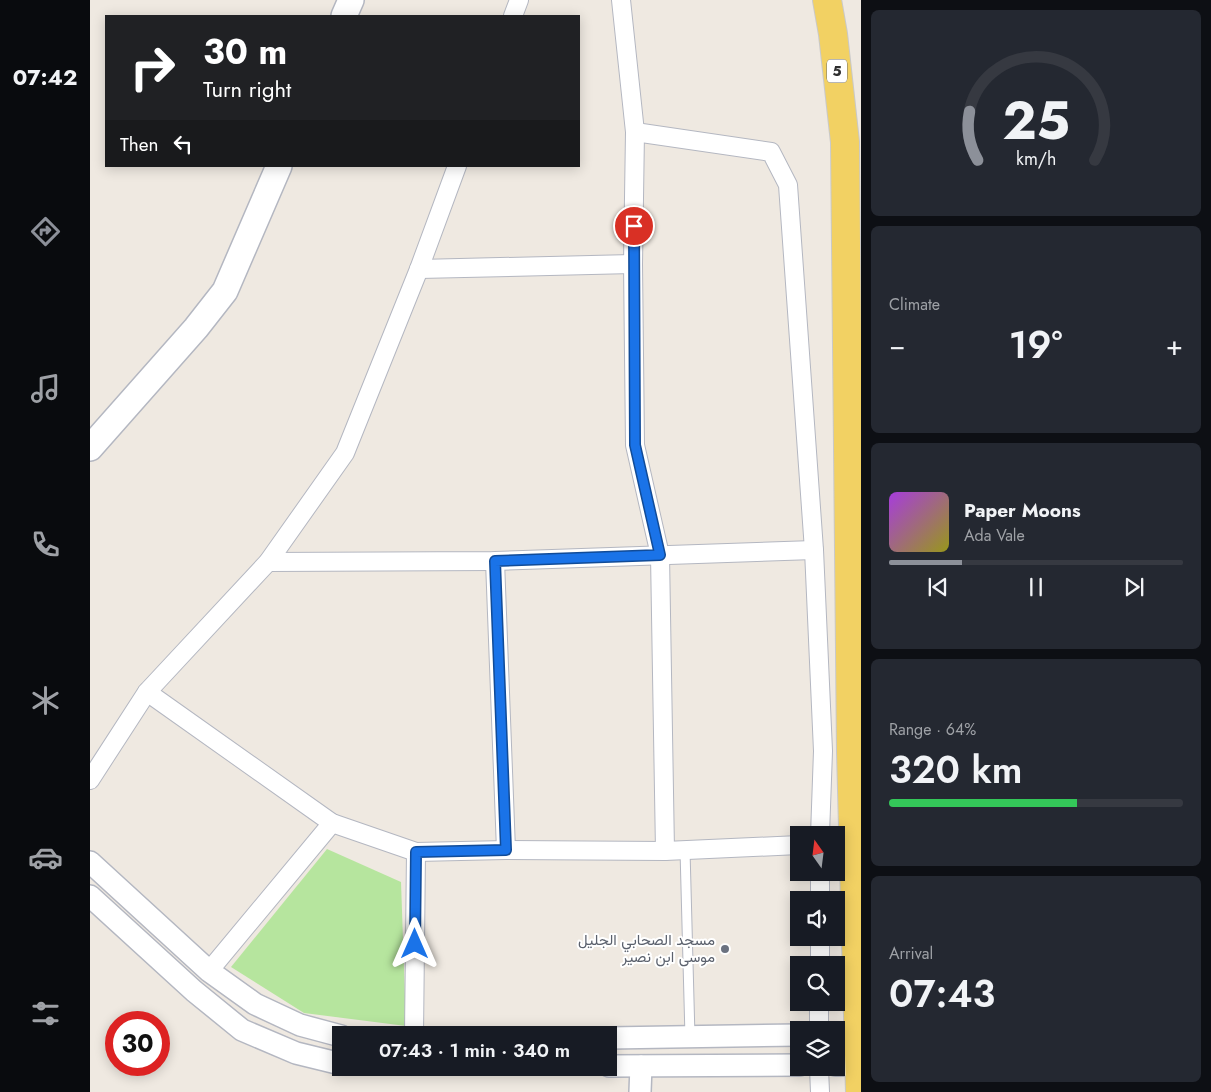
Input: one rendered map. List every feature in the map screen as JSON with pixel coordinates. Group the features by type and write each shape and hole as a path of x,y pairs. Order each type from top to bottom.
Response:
{"main road":[{"path":"344,15 351,0"},
{"name":"5","path":"827,0 833,34 844,142 851,752 852,1065 860,1092"},
{"path":"90,448 196,328 225,291 279,167"}],"street":[{"path":"513,15 519,0"},
{"path":"621,0 635,132 633,264 635,445 660,555 665,851"},
{"path":"635,132 771,152 788,185 814,550 823,751 820,826"},
{"path":"90,780 147,692 268,562 345,452 419,269 457,167"},
{"path":"419,269 633,264"},
{"path":"268,562 495,561 814,550"},
{"path":"495,561 506,850"},
{"path":"147,692 332,823 416,852 506,850 665,851 790,844"},
{"path":"823,751 851,752"},
{"path":"209,971 332,823"},
{"path":"414,1026 416,852"},
{"path":"90,862 209,971 255,1004 300,1025 332,1034"},
{"path":"90,896 194,991 242,1030 296,1053 332,1062"},
{"path":"617,1038 790,1035"},
{"path":"617,1066 790,1065"},
{"path":"640,1092 641,1066"},
{"path":"819,1076 820,1092"}],"lane":[{"path":"685,850 690,1037"}],"green space":[{"path":"327,849 401,882 406,1026 304,1013 231,967"}],"place":[{"name":"مسجد الصحابي الجليل موسى ابن نصير","path":"725,949"}],"route":[{"path":"415,944 416,852 506,850 495,561 660,555 635,445 634,226"}]}
